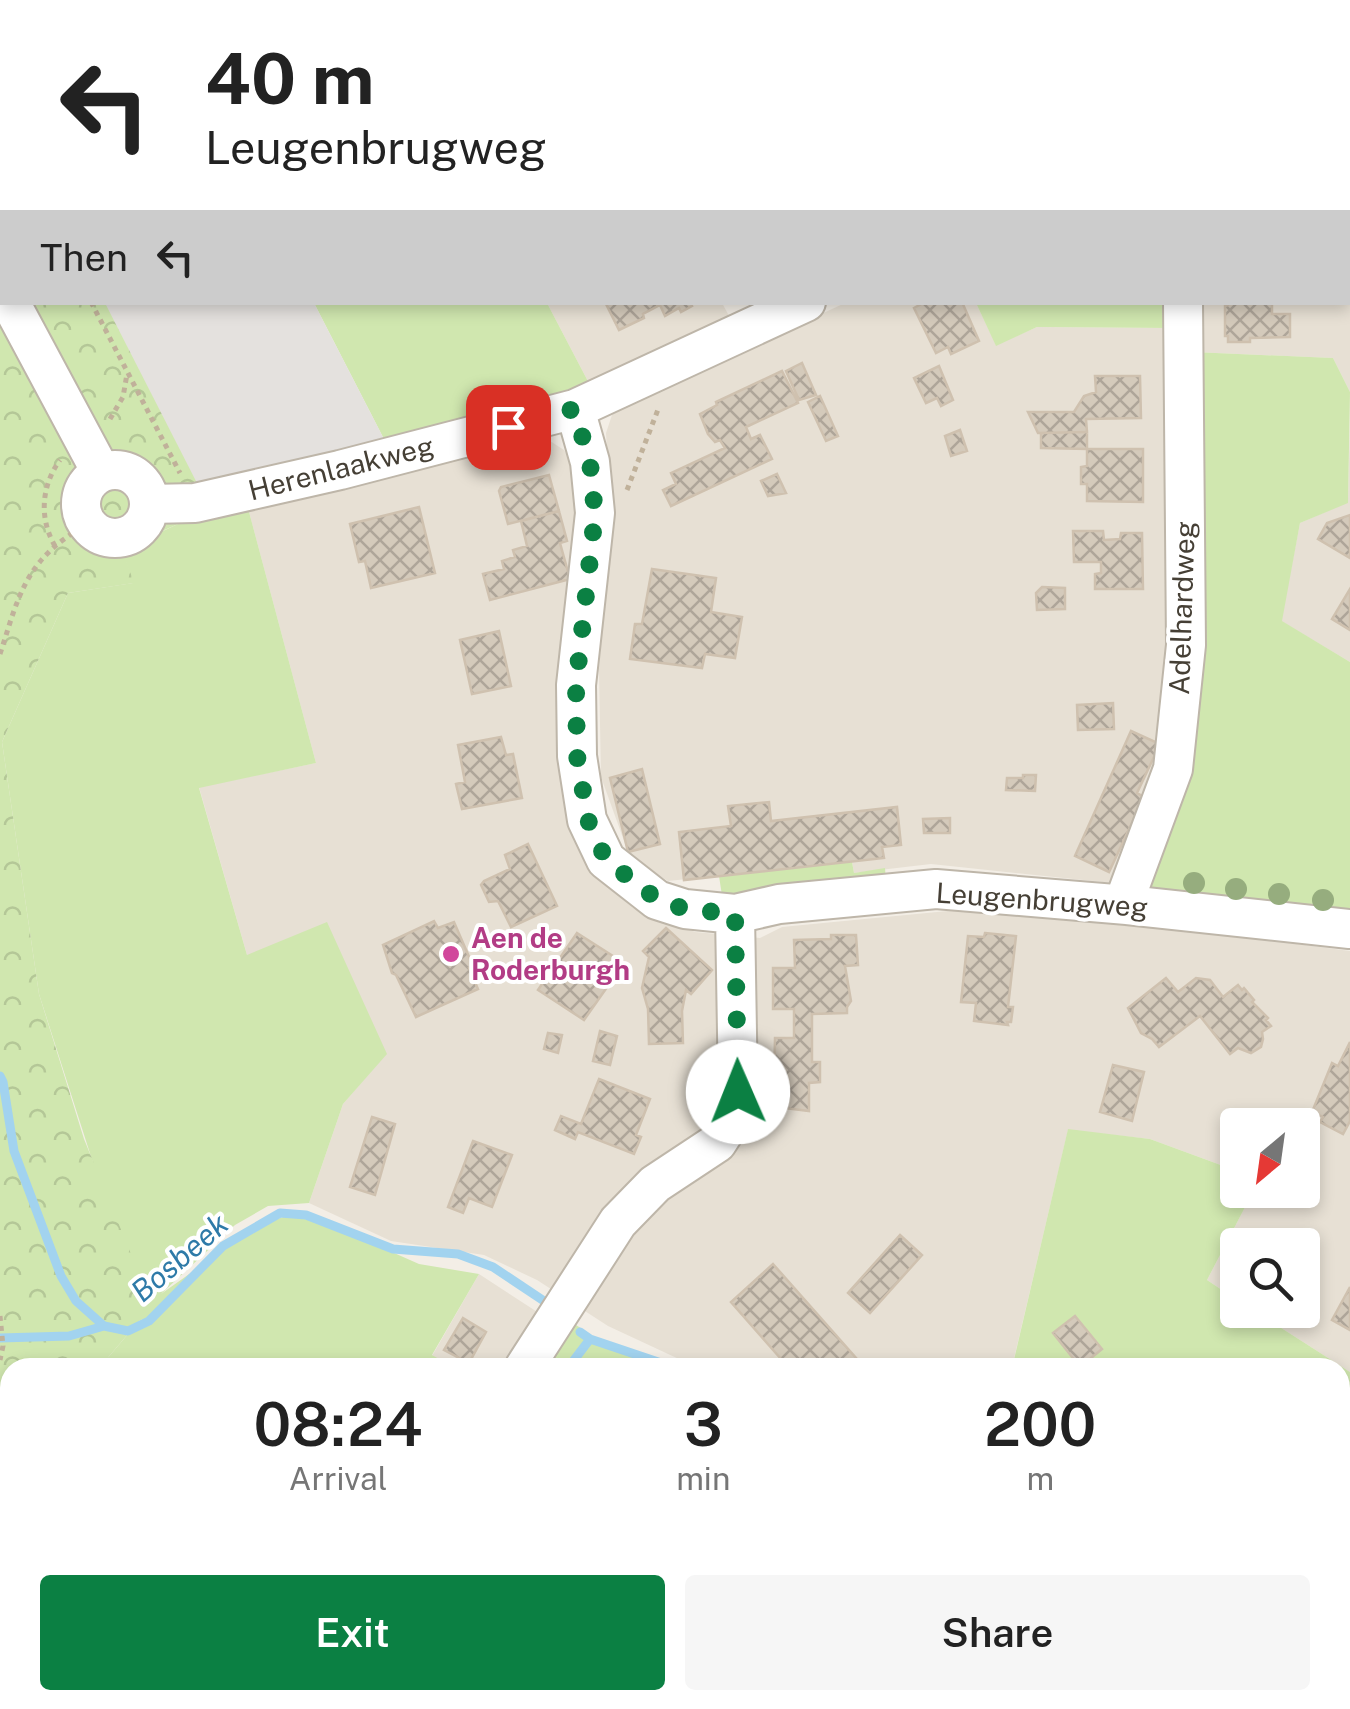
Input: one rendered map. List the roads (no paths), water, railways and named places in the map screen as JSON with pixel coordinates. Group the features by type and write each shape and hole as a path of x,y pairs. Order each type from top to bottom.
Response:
{"street":[{"path":"12,305 93,457 112,469 134,475 148,493 150,504 142,525 125,536 104,536 86,523 82,514 82,494 92,478 93,457"},
{"name":"Herenlaakweg","path":"150,504 195,502 340,470 574,409 800,305"},
{"name":"Adelhardweg","path":"1126,905 1173,768 1186,646 1183,305"},
{"name":"Leugenbrugweg","path":"574,409 590,462 595,514 576,685 577,756 588,820 606,860 658,900 685,909 735,914 779,904 936,889 1350,928"},
{"path":"530,1358 618,1222 655,1184 716,1143 734,1116 738,1092 735,914"}],"waterway":[{"name":"Bosbeek","path":"0,1076 14,1151 61,1276 76,1301 104,1326 128,1331 149,1321 223,1246 280,1213 306,1215 393,1249 458,1254 493,1267 544,1301"},
{"path":"0,1338 69,1336 104,1326"},
{"name":"Bosbeek","path":"580,1332 646,1358"},
{"path":"576,1358 590,1339"}],"place":[{"name":"Aen de Roderburgh","path":"451,954"}]}
